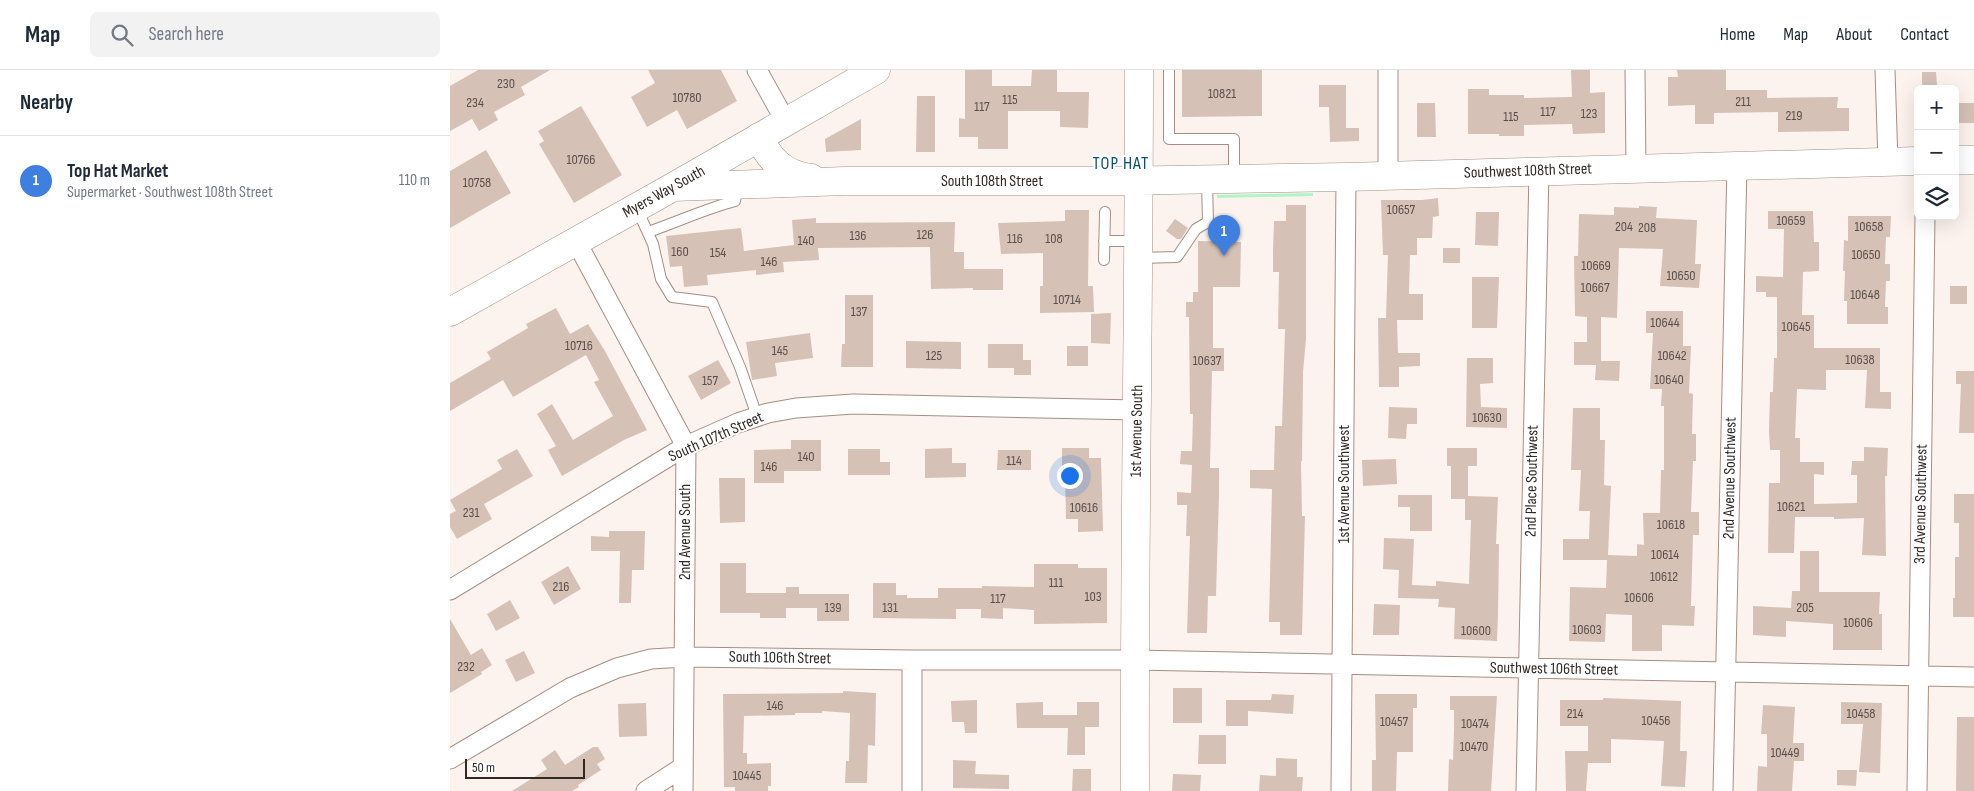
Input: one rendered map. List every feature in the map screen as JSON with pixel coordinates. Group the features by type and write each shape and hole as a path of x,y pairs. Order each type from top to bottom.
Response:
{"street":[{"path":"757,70 786,122"},
{"name":"Myers Way South","path":"450,312 876,70"},
{"name":"1st Avenue South","path":"1135,791 1134,660 1138,410 1139,70"},
{"path":"1388,70 1388,176"},
{"path":"1635,70 1636,168"},
{"path":"1885,70 1888,162"},
{"name":"South 108th Street","path":"759,138 766,152 784,170 800,176 845,182"},
{"path":"1959,160 1974,160"},
{"name":"Southwest 108th Street","path":"1139,181 1914,161"},
{"name":"2nd Avenue Southwest","path":"1723,791 1737,166"},
{"name":"2nd Place Southwest","path":"1526,791 1539,170"},
{"name":"1st Avenue Southwest","path":"1341,791 1346,177"},
{"name":"South 108th Street","path":"673,187 845,182 1139,181"},
{"name":"3rd Avenue Southwest","path":"1917,791 1926,220"},
{"name":"2nd Avenue South","path":"576,241 686,446 684,791"},
{"name":"South 107th Street","path":"450,590 686,446 757,416 796,408 853,404 1138,410"},
{"name":"South 106th Street","path":"450,759 578,684 616,668 651,659 684,657 1134,660"},
{"path":"912,660 912,791"},
{"name":"Southwest 106th Street","path":"1134,660 1974,677"},
{"path":"646,791 683,768"}],"lane":[{"path":"1104,241 1177,257 1196,229 1208,222 1234,139 1169,139 1169,70"},
{"path":"648,232 712,207 735,201 738,185"},
{"path":"637,207 653,244 661,279 672,297 712,302 740,367 757,416"},
{"path":"1104,260 1105,212"}],"green space":[{"path":"1313,193 1313,196 1217,198 1217,195"}],"building":[{"path":"478,70 550,70 521,87 525,95 494,112 498,120 479,131 472,119 450,131 450,86"},
{"path":"648,70 721,70 737,101 687,129 677,110 647,127 631,97 655,83"},
{"path":"965,70 992,70 992,86 1031,86 1032,70 1057,70 1057,92 1089,92 1088,128 1060,127 1060,111 1008,111 1008,149 978,149 978,137 959,137 959,118 965,119"},
{"path":"1182,70 1262,70 1262,116 1182,117"},
{"path":"1571,70 1590,70 1590,93 1605,92 1605,133 1573,134 1572,124 1524,125 1524,136 1468,134 1468,89 1489,89 1489,95 1524,95 1524,98 1572,97"},
{"path":"1677,70 1726,70 1726,90 1767,90 1767,98 1838,97 1837,108 1849,108 1849,131 1778,132 1778,112 1714,113 1714,124 1695,124 1695,105 1668,106 1668,77 1678,77"},
{"path":"1922,72 1936,72 1937,85 1922,85"},
{"path":"1319,85 1346,85 1346,128 1359,128 1359,141 1330,142 1329,107 1319,107"},
{"path":"917,96 935,96 935,152 916,152"},
{"path":"1417,103 1435,103 1436,137 1417,137"},
{"path":"1959,103 1974,103 1974,123 1959,123"},
{"path":"581,106 622,175 574,203 539,144 544,141 538,131"},
{"path":"861,119 861,150 826,152 825,139"},
{"path":"486,150 511,193 450,228 450,171"},
{"path":"1438,198 1439,216 1433,217 1432,238 1417,238 1417,255 1410,255 1409,294 1423,294 1423,320 1397,320 1398,353 1420,353 1420,366 1399,367 1399,387 1379,387 1378,318 1386,318 1388,255 1383,255 1381,200"},
{"path":"1286,205 1306,205 1306,339 1303,372 1301,461 1302,516 1305,516 1302,635 1280,635 1280,622 1269,622 1272,489 1250,488 1250,470 1274,470 1275,426 1282,426 1285,329 1278,329 1279,272 1273,272 1273,251 1274,221 1286,221"},
{"path":"1639,206 1657,207 1656,218 1697,220 1695,264 1701,264 1699,288 1660,286 1663,249 1619,248 1617,318 1601,317 1601,361 1620,361 1619,381 1595,380 1596,365 1574,365 1574,342 1587,342 1587,317 1575,316 1574,256 1578,256 1579,214 1614,215 1614,207 1639,208"},
{"path":"1065,210 1089,210 1088,286 1093,286 1094,312 1040,313 1040,286 1043,286 1043,253 1001,254 998,223 1065,221"},
{"path":"1768,211 1813,211 1814,242 1819,242 1819,271 1803,272 1802,315 1814,315 1814,348 1880,348 1880,392 1891,392 1891,409 1865,408 1867,370 1826,370 1826,390 1797,389 1795,438 1800,438 1800,462 1824,462 1824,475 1814,474 1814,504 1857,503 1857,475 1851,475 1852,461 1864,461 1864,447 1888,448 1887,476 1885,476 1886,556 1862,555 1864,518 1834,519 1834,517 1795,517 1794,553 1768,553 1769,483 1780,483 1780,450 1770,450 1769,431 1770,392 1773,392 1774,358 1777,358 1777,297 1766,297 1766,292 1756,292 1756,276 1783,277 1784,229 1768,229"},
{"path":"1476,212 1499,212 1498,246 1475,245"},
{"path":"1848,216 1891,216 1890,237 1886,237 1885,264 1890,264 1890,281 1886,281 1885,307 1888,307 1888,324 1847,324 1847,301 1844,301 1845,271 1843,271 1844,240 1848,241"},
{"path":"816,218 816,223 955,222 954,252 964,252 964,269 1003,269 1003,290 973,290 973,288 931,289 930,247 818,248 819,260 783,262 784,272 756,275 756,270 707,275 708,285 684,287 682,266 670,267 666,236 741,228 744,251 794,245 792,220"},
{"path":"1175,219 1188,228 1181,239 1177,239 1166,231"},
{"path":"1198,241 1241,242 1240,287 1213,287 1213,348 1224,348 1224,371 1212,371 1210,468 1219,468 1216,596 1208,596 1207,633 1187,633 1190,536 1186,536 1187,505 1177,505 1177,492 1191,493 1192,465 1180,464 1181,451 1192,451 1193,414 1190,414 1189,317 1186,317 1186,302 1193,302 1193,292 1198,292"},
{"path":"1443,248 1460,248 1460,263 1443,263"},
{"path":"1472,277 1499,277 1497,328 1472,328"},
{"path":"1950,286 1967,286 1967,304 1950,304"},
{"path":"845,295 873,295 873,367 841,367 842,344 845,344"},
{"path":"556,308 570,334 588,324 605,351 647,430 624,440 562,476 548,450 556,446 537,414 552,404 573,440 613,416 594,382 599,380 586,355 513,397 503,380 450,411 450,383 491,359 487,352 528,328 526,324"},
{"path":"1646,311 1683,311 1683,346 1691,346 1689,393 1693,394 1692,434 1696,434 1696,461 1693,461 1691,512 1699,512 1699,535 1693,535 1691,606 1695,606 1694,626 1662,625 1662,651 1632,651 1632,615 1606,614 1605,642 1569,641 1570,587 1606,588 1607,560 1563,560 1563,539 1589,539 1590,511 1579,511 1581,470 1571,470 1573,408 1600,408 1600,440 1605,440 1604,485 1611,486 1608,555 1637,556 1637,544 1644,545 1643,513 1660,513 1661,470 1664,470 1664,406 1661,406 1662,389 1650,389 1653,333 1646,333"},
{"path":"1111,313 1110,344 1091,343 1091,314"},
{"path":"810,333 813,358 775,363 777,376 752,380 746,342"},
{"path":"906,341 961,342 961,369 906,368"},
{"path":"988,344 1023,344 1023,360 1031,360 1031,375 1014,375 1014,368 988,368"},
{"path":"1067,346 1088,346 1088,366 1067,366"},
{"path":"1467,358 1493,358 1493,383 1480,384 1481,407 1507,408 1507,428 1466,427"},
{"path":"718,360 731,383 701,400 688,376"},
{"path":"1956,371 1974,371 1974,433 1959,433 1961,384 1956,384"},
{"path":"1389,407 1417,408 1417,424 1407,424 1406,439 1388,438"},
{"path":"791,440 821,440 821,471 784,471 784,483 754,483 754,450 791,449"},
{"path":"952,448 952,463 966,463 966,477 925,478 925,449"},
{"path":"1062,448 1089,448 1089,458 1101,458 1103,531 1078,532 1078,519 1066,519 1065,474 1062,474"},
{"path":"1447,448 1477,448 1477,466 1468,466 1468,496 1498,497 1496,544 1499,544 1497,641 1454,639 1455,608 1438,607 1439,599 1398,598 1399,570 1383,569 1384,538 1414,539 1412,585 1436,586 1436,581 1469,584 1471,520 1465,520 1465,499 1451,499 1451,466 1447,466"},
{"path":"517,449 533,476 484,504 492,519 457,539 450,527 450,514 456,511 450,500 502,469 497,460"},
{"path":"848,449 880,449 880,462 890,462 890,475 848,475"},
{"path":"998,450 1031,450 1031,470 997,470"},
{"path":"1396,459 1397,484 1363,486 1362,460"},
{"path":"719,478 745,478 745,522 720,523"},
{"path":"1954,494 1974,494 1974,617 1953,617 1955,557 1959,557 1959,523 1954,523"},
{"path":"1398,495 1432,495 1432,531 1410,531 1410,507 1398,507"},
{"path":"609,531 645,531 644,570 632,570 631,603 619,603 620,551 591,551 591,536 609,537"},
{"path":"1800,551 1819,551 1819,592 1880,592 1879,614 1882,614 1882,650 1833,650 1833,624 1786,621 1786,637 1753,635 1753,606 1791,608 1792,591 1800,591"},
{"path":"720,563 746,563 746,593 786,593 786,587 799,587 799,594 849,594 849,621 817,621 817,608 786,608 786,618 760,618 760,613 720,613"},
{"path":"1034,564 1078,564 1078,568 1107,568 1107,623 1034,624 1034,610 1003,608 1003,619 981,618 981,609 956,609 956,619 873,618 873,583 896,583 896,595 907,595 907,598 938,598 938,588 982,588 982,586 1034,587"},
{"path":"568,566 581,589 554,605 541,582"},
{"path":"510,600 520,618 496,631 487,614"},
{"path":"1374,604 1400,605 1399,635 1373,635"},
{"path":"450,619 471,655 482,648 492,665 481,672 482,674 450,693"},
{"path":"524,651 535,673 516,682 505,660"},
{"path":"1173,688 1202,688 1202,723 1173,723"},
{"path":"843,691 876,693 875,746 868,745 867,783 845,783 846,761 849,761 850,713 822,711 822,713 795,713 795,715 744,716 743,753 747,753 747,764 771,763 771,786 768,786 768,791 735,791 735,787 724,787 723,694 843,693"},
{"path":"1272,694 1294,695 1293,714 1248,711 1248,726 1226,726 1226,700 1271,700"},
{"path":"1375,694 1417,694 1417,708 1413,708 1413,752 1397,752 1396,791 1372,791 1372,760 1376,760"},
{"path":"1450,696 1497,696 1491,791 1448,791 1449,759 1453,760 1454,730 1454,710 1450,710"},
{"path":"1603,698 1681,701 1680,751 1687,751 1685,787 1661,786 1664,741 1611,739 1611,763 1588,763 1586,791 1566,791 1565,751 1588,751 1588,726 1560,726 1560,700 1603,700"},
{"path":"977,700 977,733 965,733 964,722 952,722 951,701"},
{"path":"1043,702 1043,715 1077,715 1077,702 1099,702 1099,727 1085,727 1085,755 1067,755 1068,728 1017,728 1016,703"},
{"path":"1841,702 1882,703 1880,773 1859,772 1863,724 1841,724"},
{"path":"646,703 647,736 619,737 618,704"},
{"path":"1763,705 1795,707 1793,743 1804,743 1804,761 1794,761 1792,791 1757,791 1758,766 1767,767 1767,734 1761,734"},
{"path":"1957,717 1974,717 1974,791 1956,791"},
{"path":"1199,735 1226,735 1226,764 1198,764"},
{"path":"593,747 598,747 605,759 597,764 601,770 572,791 512,791 547,769 541,760 555,750 565,765"},
{"path":"1276,758 1297,759 1297,777 1303,777 1302,791 1259,791 1260,775 1276,776"},
{"path":"953,760 976,761 975,774 1009,775 1009,789 953,788"},
{"path":"1073,769 1091,769 1091,791 1072,791"},
{"path":"1837,770 1857,770 1856,786 1837,785"},
{"path":"1173,774 1201,775 1200,791 1172,791"}],"place":[{"name":"Top Hat Market","path":"1224,256"}],"district":[{"name":"TOP HAT","path":"1121,163"}]}
